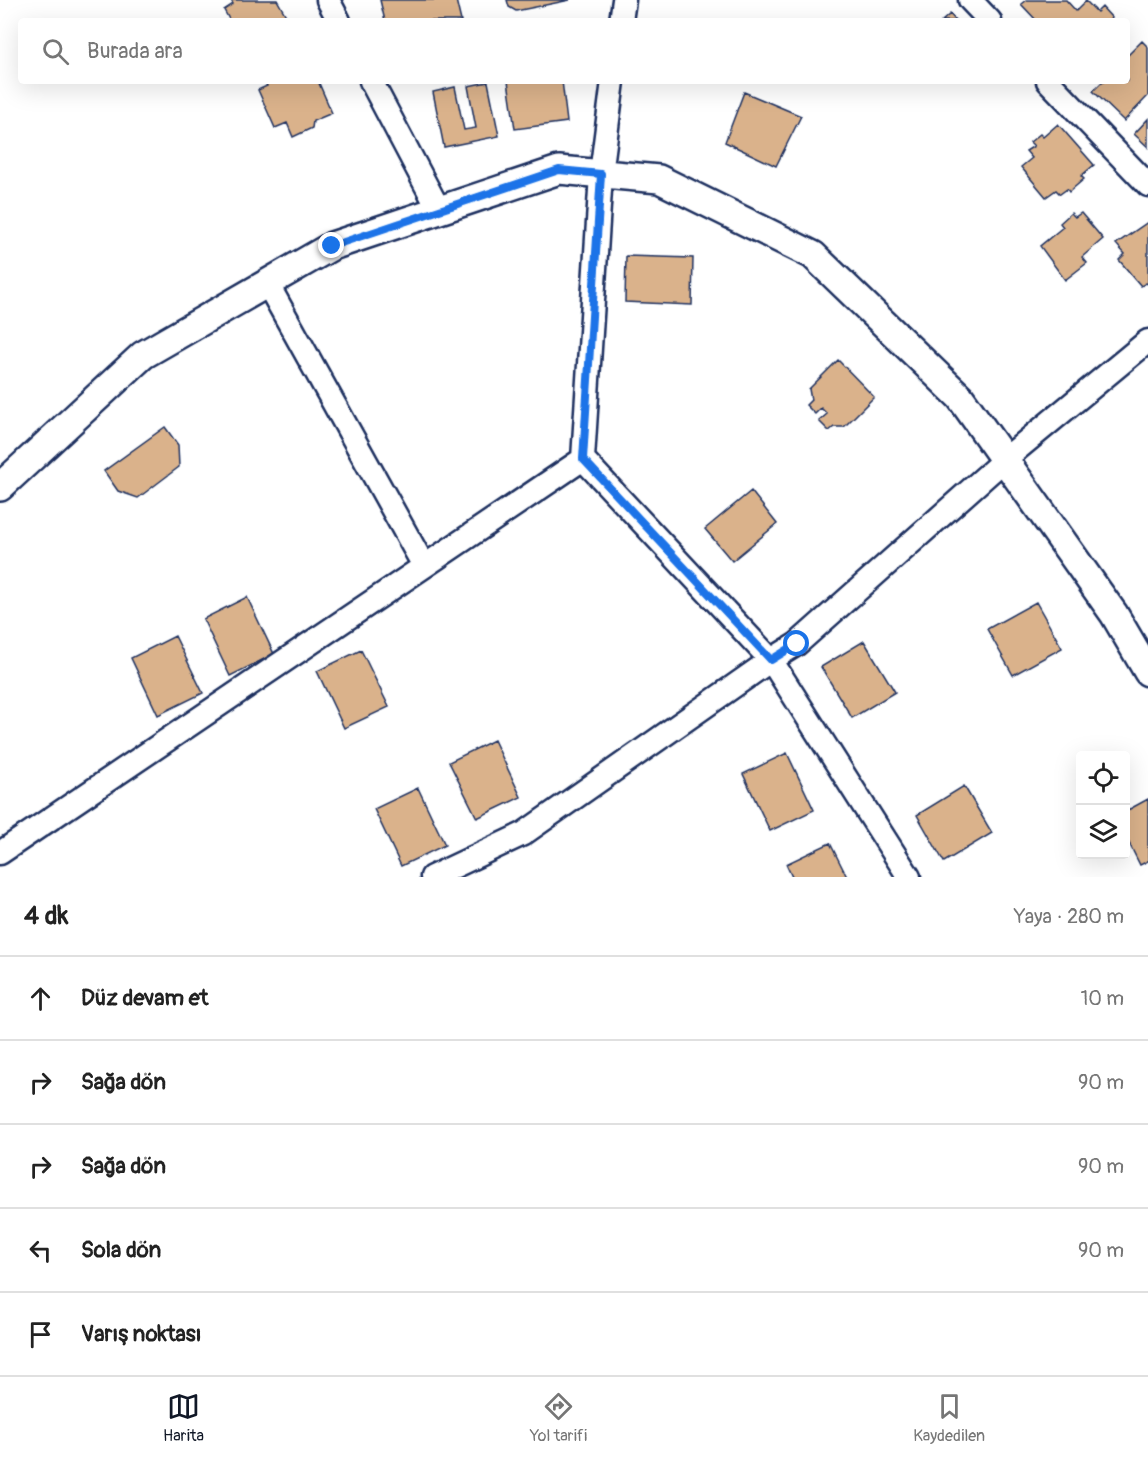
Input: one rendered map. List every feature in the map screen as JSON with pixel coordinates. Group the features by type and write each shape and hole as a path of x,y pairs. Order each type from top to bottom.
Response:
{"street":[{"path":"328,0 337,18"},
{"path":"621,18 624,0"},
{"path":"970,0 987,18"},
{"path":"373,84 439,210"},
{"path":"613,84 601,174 583,459 771,660 909,877"},
{"path":"1051,84 1148,185"},
{"path":"0,487 143,355 332,246 559,170 659,179 813,255 960,397 1114,614 1148,672"},
{"path":"267,284 424,566"},
{"path":"432,877 523,834 797,644 1004,460 1148,341"},
{"path":"0,853 583,459"}],"building":[{"path":"231,0 277,0 287,18 228,18 224,10 233,4"},
{"path":"380,0 456,0 460,18 384,18"},
{"path":"507,0 570,0 516,11 509,7"},
{"path":"1026,0 1066,0 1076,11 1086,1 1097,12 1102,7 1112,18 1034,18 1021,4"},
{"path":"1142,41 1148,47 1148,96 1124,121 1093,91 1100,84 1130,84 1130,53"},
{"path":"266,84 319,84 332,113 313,121 312,128 293,137 287,123 275,128 258,90 267,86"},
{"path":"488,84 499,136 444,147 433,92 455,87 464,130 476,128 468,86"},
{"path":"508,84 562,84 567,122 515,129"},
{"path":"744,92 801,116 776,166 725,142"},
{"path":"1148,119 1148,147 1134,134"},
{"path":"1058,124 1094,165 1081,176 1084,179 1069,192 1067,189 1060,194 1056,190 1046,197 1021,167 1032,158 1026,151 1034,146 1030,142 1040,134 1043,137"},
{"path":"1071,213 1075,217 1081,213 1103,239 1082,257 1087,263 1065,280 1040,246 1063,227 1060,223"},
{"path":"1148,222 1148,284 1141,286 1119,260 1125,254 1116,244"},
{"path":"626,256 693,258 692,305 625,302"},
{"path":"838,360 874,397 844,427 834,427 829,431 819,421 827,414 821,408 815,414 806,405 811,400 809,389"},
{"path":"165,427 178,445 179,467 138,498 118,491 104,471"},
{"path":"751,491 777,524 732,561 705,529"},
{"path":"247,597 274,654 230,676 203,619"},
{"path":"1036,602 1062,648 1013,675 987,629"},
{"path":"175,636 203,693 158,715 131,658"},
{"path":"864,641 895,692 852,718 821,667"},
{"path":"361,650 389,707 344,728 317,671"},
{"path":"494,740 521,797 477,818 449,762"},
{"path":"787,753 814,810 770,831 743,774"},
{"path":"964,786 992,833 944,862 917,815"},
{"path":"418,788 445,845 401,866 374,809"},
{"path":"1148,799 1148,861 1140,865 1130,845 1130,809"},
{"path":"830,843 847,877 792,877 786,864"}],"route":[{"path":"332,246 559,170 601,174 583,459 771,660 797,644"}]}
